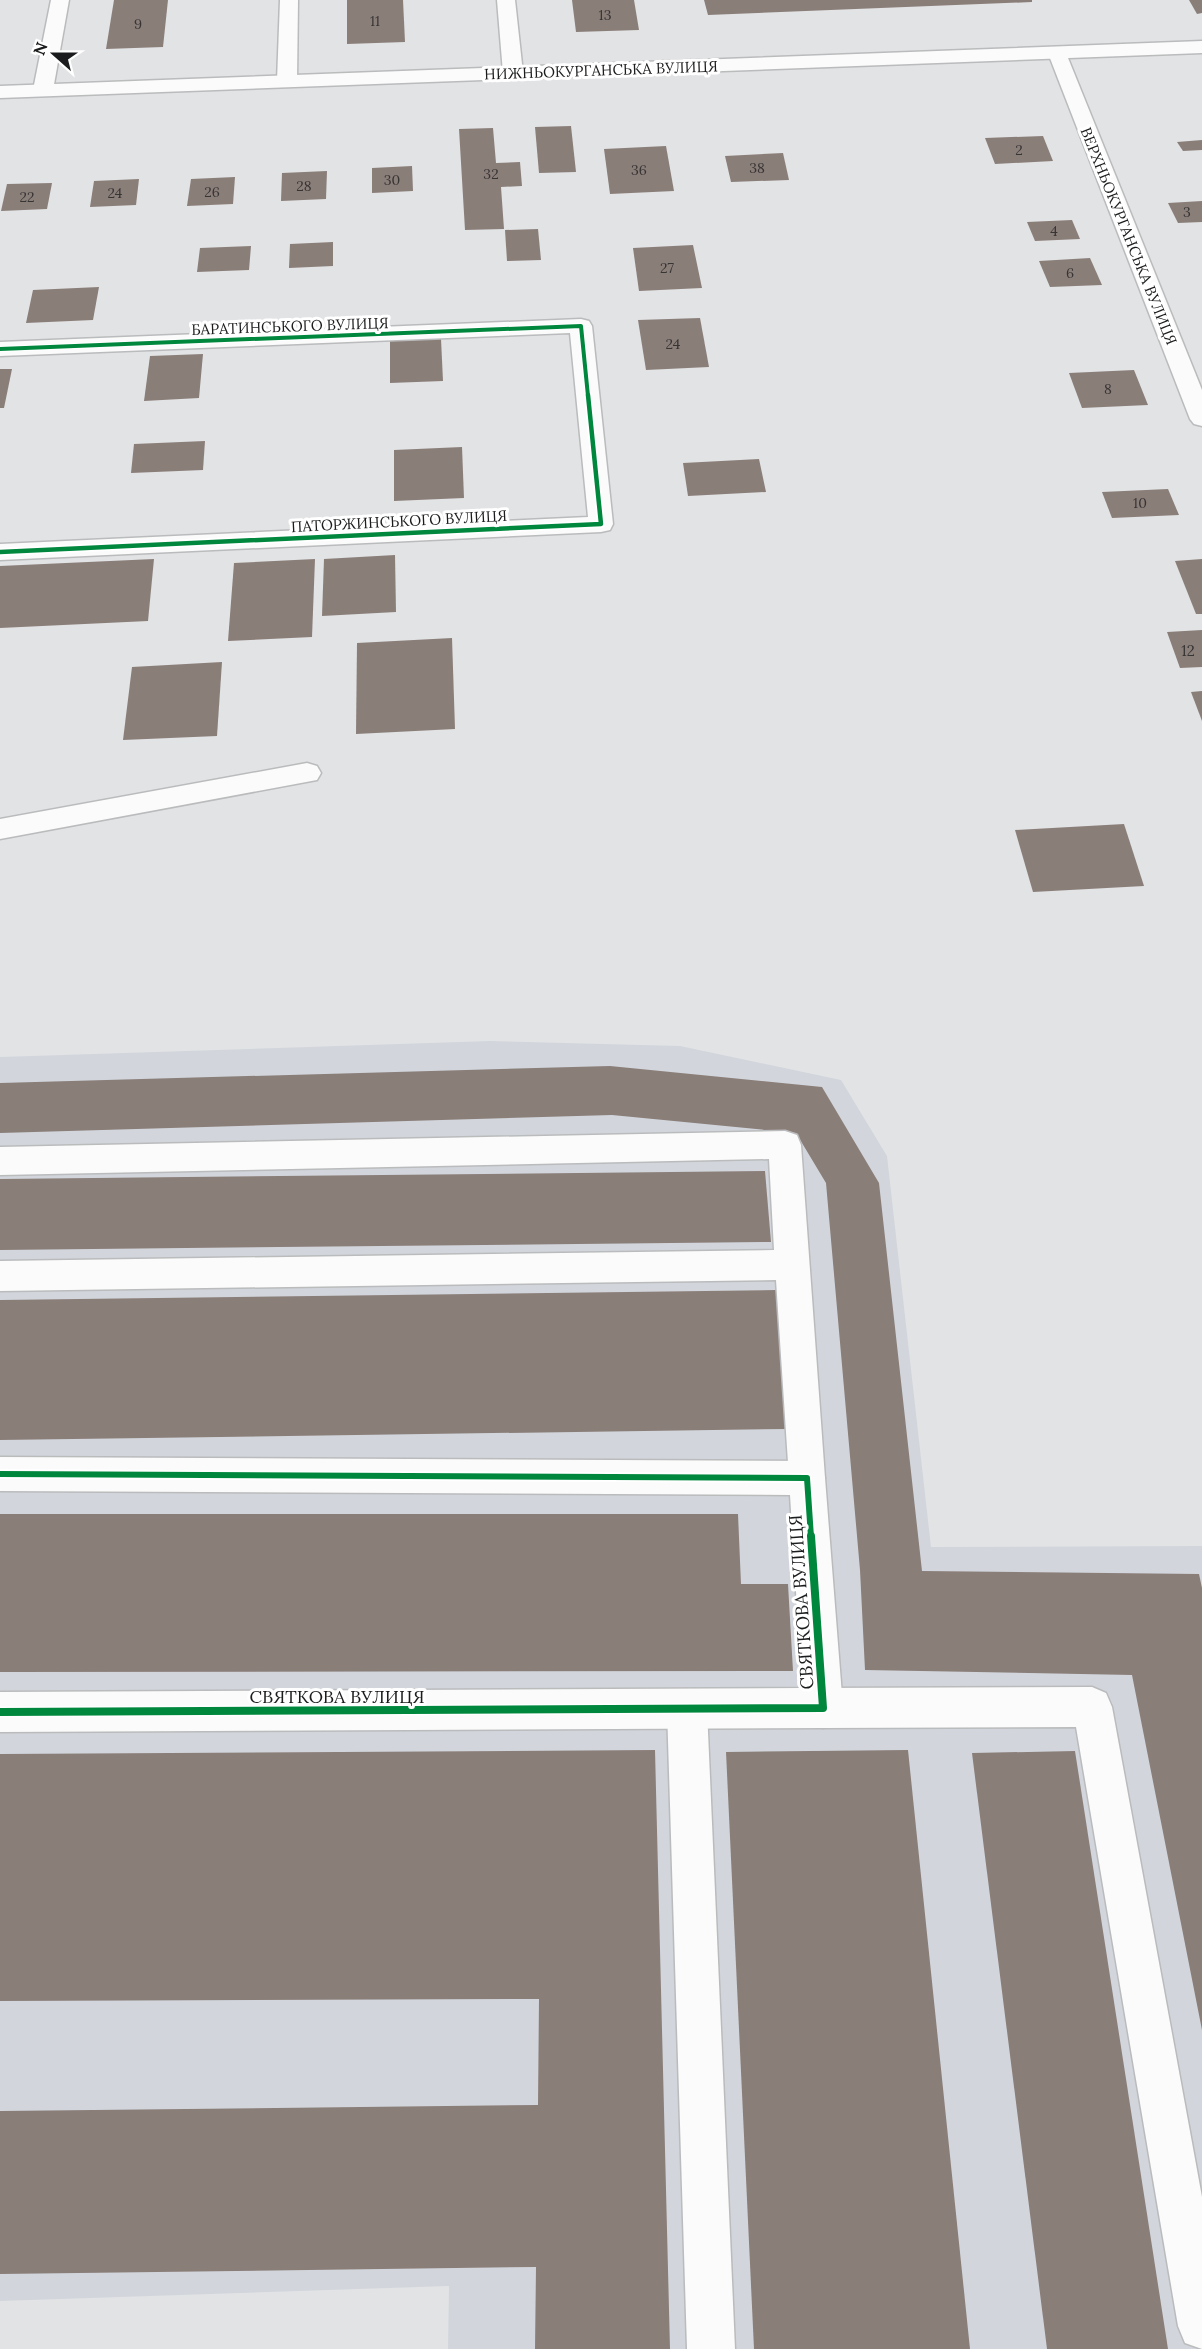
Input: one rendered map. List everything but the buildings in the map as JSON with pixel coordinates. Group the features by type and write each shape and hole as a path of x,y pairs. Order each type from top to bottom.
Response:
{"street":[{"path":"43,90 60,0"},
{"path":"287,81 290,0"},
{"path":"506,0 513,73"},
{"name":"НИЖНЬОКУРГАНСЬКА ВУЛИЦЯ","path":"0,92 1202,47"},
{"name":"ВЕРХНЬОКУРГАНСЬКА ВУЛИЦЯ","path":"1057,53 1202,419"},
{"name":"БАРАТИНСЬКОГО ВУЛИЦЯ","path":"0,349 581,326"},
{"name":"ПАТОРЖИНСЬКОГО ВУЛИЦЯ","path":"0,552 601,524 581,326"},
{"path":"0,829 307,773"},
{"name":"СВЯТКОВА ВУЛИЦЯ","path":"0,1161 785,1145 823,1708 0,1712"},
{"path":"0,1275 792,1265"},
{"path":"0,1474 807,1478"},
{"path":"823,1708 1092,1707 1202,2326"},
{"path":"687,1709 711,2349"}],"shaded area":[{"path":"490,1041 680,1046 841,1080 887,1156 931,1547 1202,1546 1202,2349 448,2349 449,2286 0,2301 0,1057"}],"cycle path":[{"path":"0,349 581,326 601,524 0,552"},
{"path":"0,1474 807,1478 823,1708 0,1712"}]}
